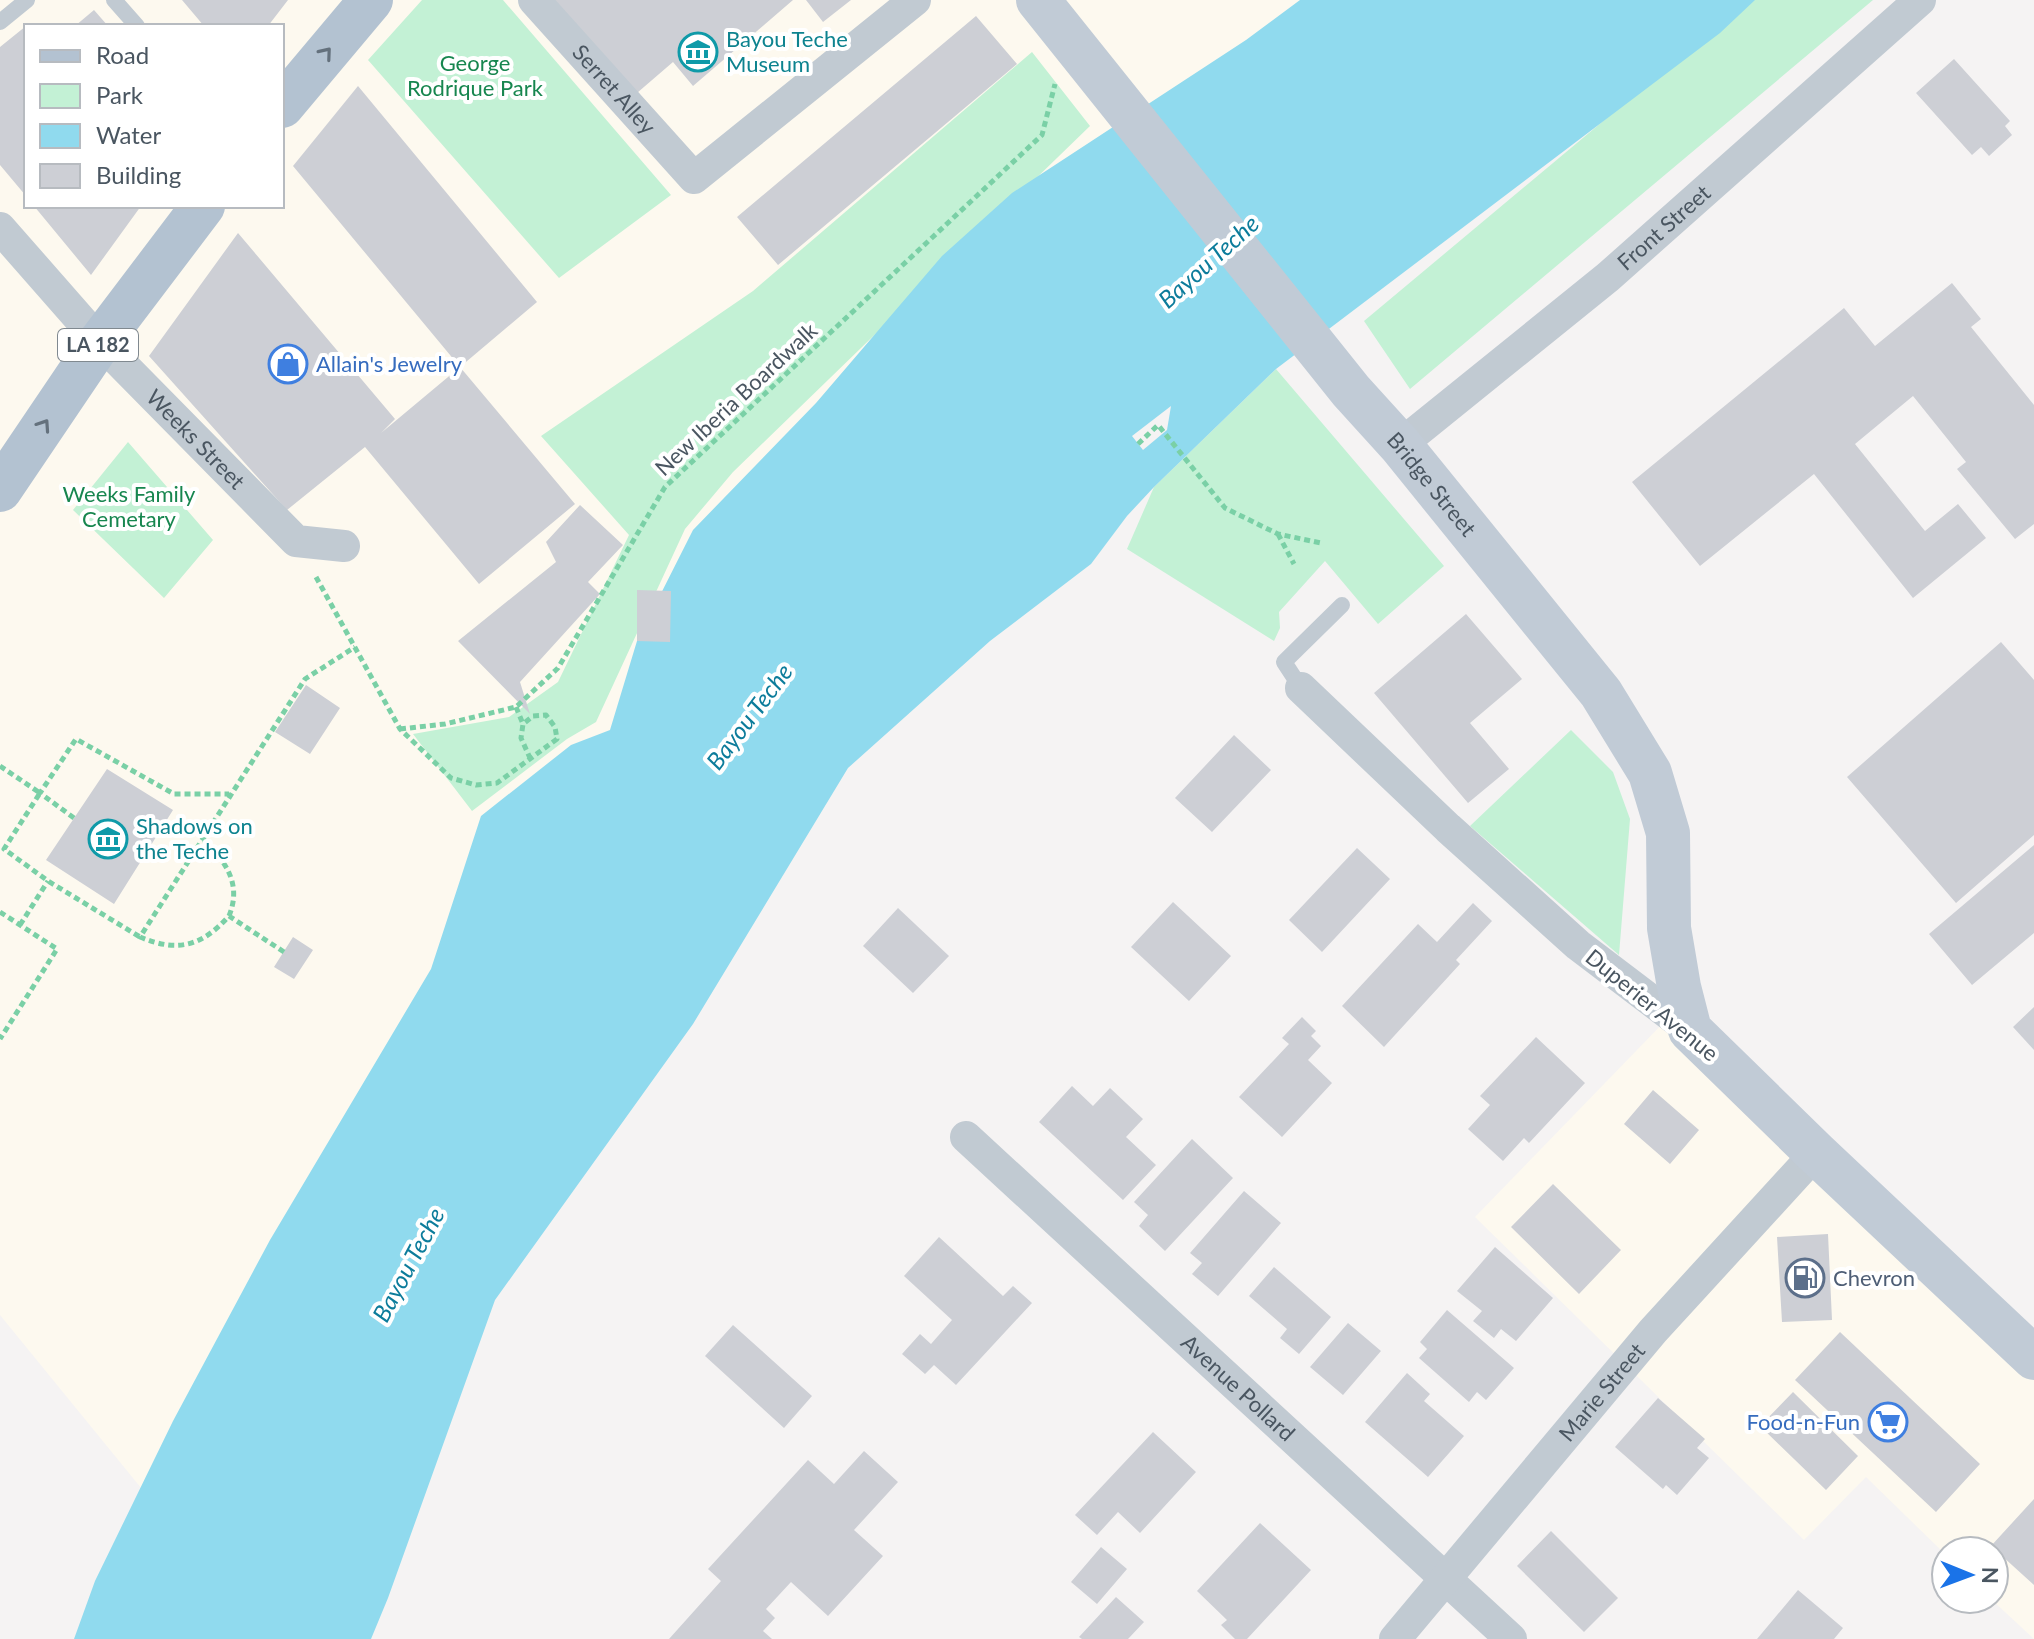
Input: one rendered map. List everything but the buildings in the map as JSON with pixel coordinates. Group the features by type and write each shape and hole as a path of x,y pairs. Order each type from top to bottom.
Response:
{"main road":[{"path":"284,104 371,0"},
{"name":"Bridge Street","path":"1038,0 1351,391 1400,445 1601,693 1650,773 1668,833 1669,928 1690,1030"},
{"name":"LA 182","path":"0,490 100,342 201,208"},
{"name":"Duperier Avenue","path":"1690,1030 2034,1358"}],"street":[{"name":"Serret Alley","path":"534,0 694,178 915,0"},
{"name":"Front Street","path":"1400,445 1608,277 1920,0"},
{"name":"Weeks Street","path":"0,228 100,342 296,541"},
{"path":"296,541 344,546"},
{"name":"Duperier Avenue","path":"1301,688 1448,828 1578,945 1690,1030"},
{"name":"Avenue Pollard","path":"966,1137 1511,1639"},
{"name":"Marie Street","path":"1395,1639 1653,1331 1816,1153"}],"lane":[{"path":"0,22 27,0"},
{"path":"114,0 135,24"},
{"path":"1301,688 1284,662 1342,605"}],"path":[{"name":"New Iberia Boardwalk","path":"400,729 445,724 516,707 558,668 665,487 1042,135 1058,74 1086,61"},
{"path":"1138,444 1158,425 1225,508 1278,534 1321,543"},
{"path":"1278,534 1294,564"},
{"path":"296,541 400,729 451,778 476,785 497,783 557,739 555,727 546,715 533,716 523,724"},
{"path":"140,937 305,679 355,647"},
{"path":"516,707 523,724 521,738 530,758"},
{"path":"204,840 229,870 234,903 229,916 212,934 180,946 158,945 140,937 48,881 4,849 76,739 174,794 230,794"},
{"path":"0,766 74,818"},
{"path":"20,925 48,881"},
{"path":"0,912 57,949 0,1039"},
{"path":"229,916 284,952"}],"shaded area":[{"path":"0,0 1359,0 146,1494 0,1315"},
{"path":"1669,1017 2034,1374 2034,1639 2008,1615 2010,1535 1930,1535 1930,1539 1866,1477 1804,1540 1475,1217"}],"green space":[{"name":"George Rodrique Park","path":"422,0 503,0 671,195 559,278 368,60"},
{"path":"1748,0 1873,0 1410,389 1364,321"},
{"path":"1032,52 1090,126 733,472 685,529 596,722 567,739 472,811 413,734 509,717 558,682 629,535 541,436 753,291"},
{"path":"1276,369 1444,566 1378,624 1325,561 1279,612 1280,628 1274,641 1127,549 1154,487"},
{"name":"Weeks Family Cemetary","path":"128,442 213,540 164,598 73,510"},
{"path":"1571,730 1613,772 1630,819 1619,955 1470,826"}],"water":[{"name":"Bayou Teche","path":"1300,0 1755,0 1720,33 1276,369 1154,487 1127,516 1091,564 990,641 848,768 693,1024 495,1300 371,1639 74,1639 95,1581 173,1421 270,1240 431,969 481,816 571,745 610,730 637,641 693,530 816,403 942,256 1012,193 1246,40"}],"pier":[{"path":"1171,406 1167,430 1143,450 1132,436"}],"place":[{"name":"Bayou Teche Museum","path":"698,52"},
{"name":"Allain's Jewelry","path":"288,364"},
{"name":"Shadows on the Teche","path":"108,839"},
{"name":"Chevron","path":"1805,1278"},
{"name":"Food-n-Fun","path":"1888,1422"}]}
